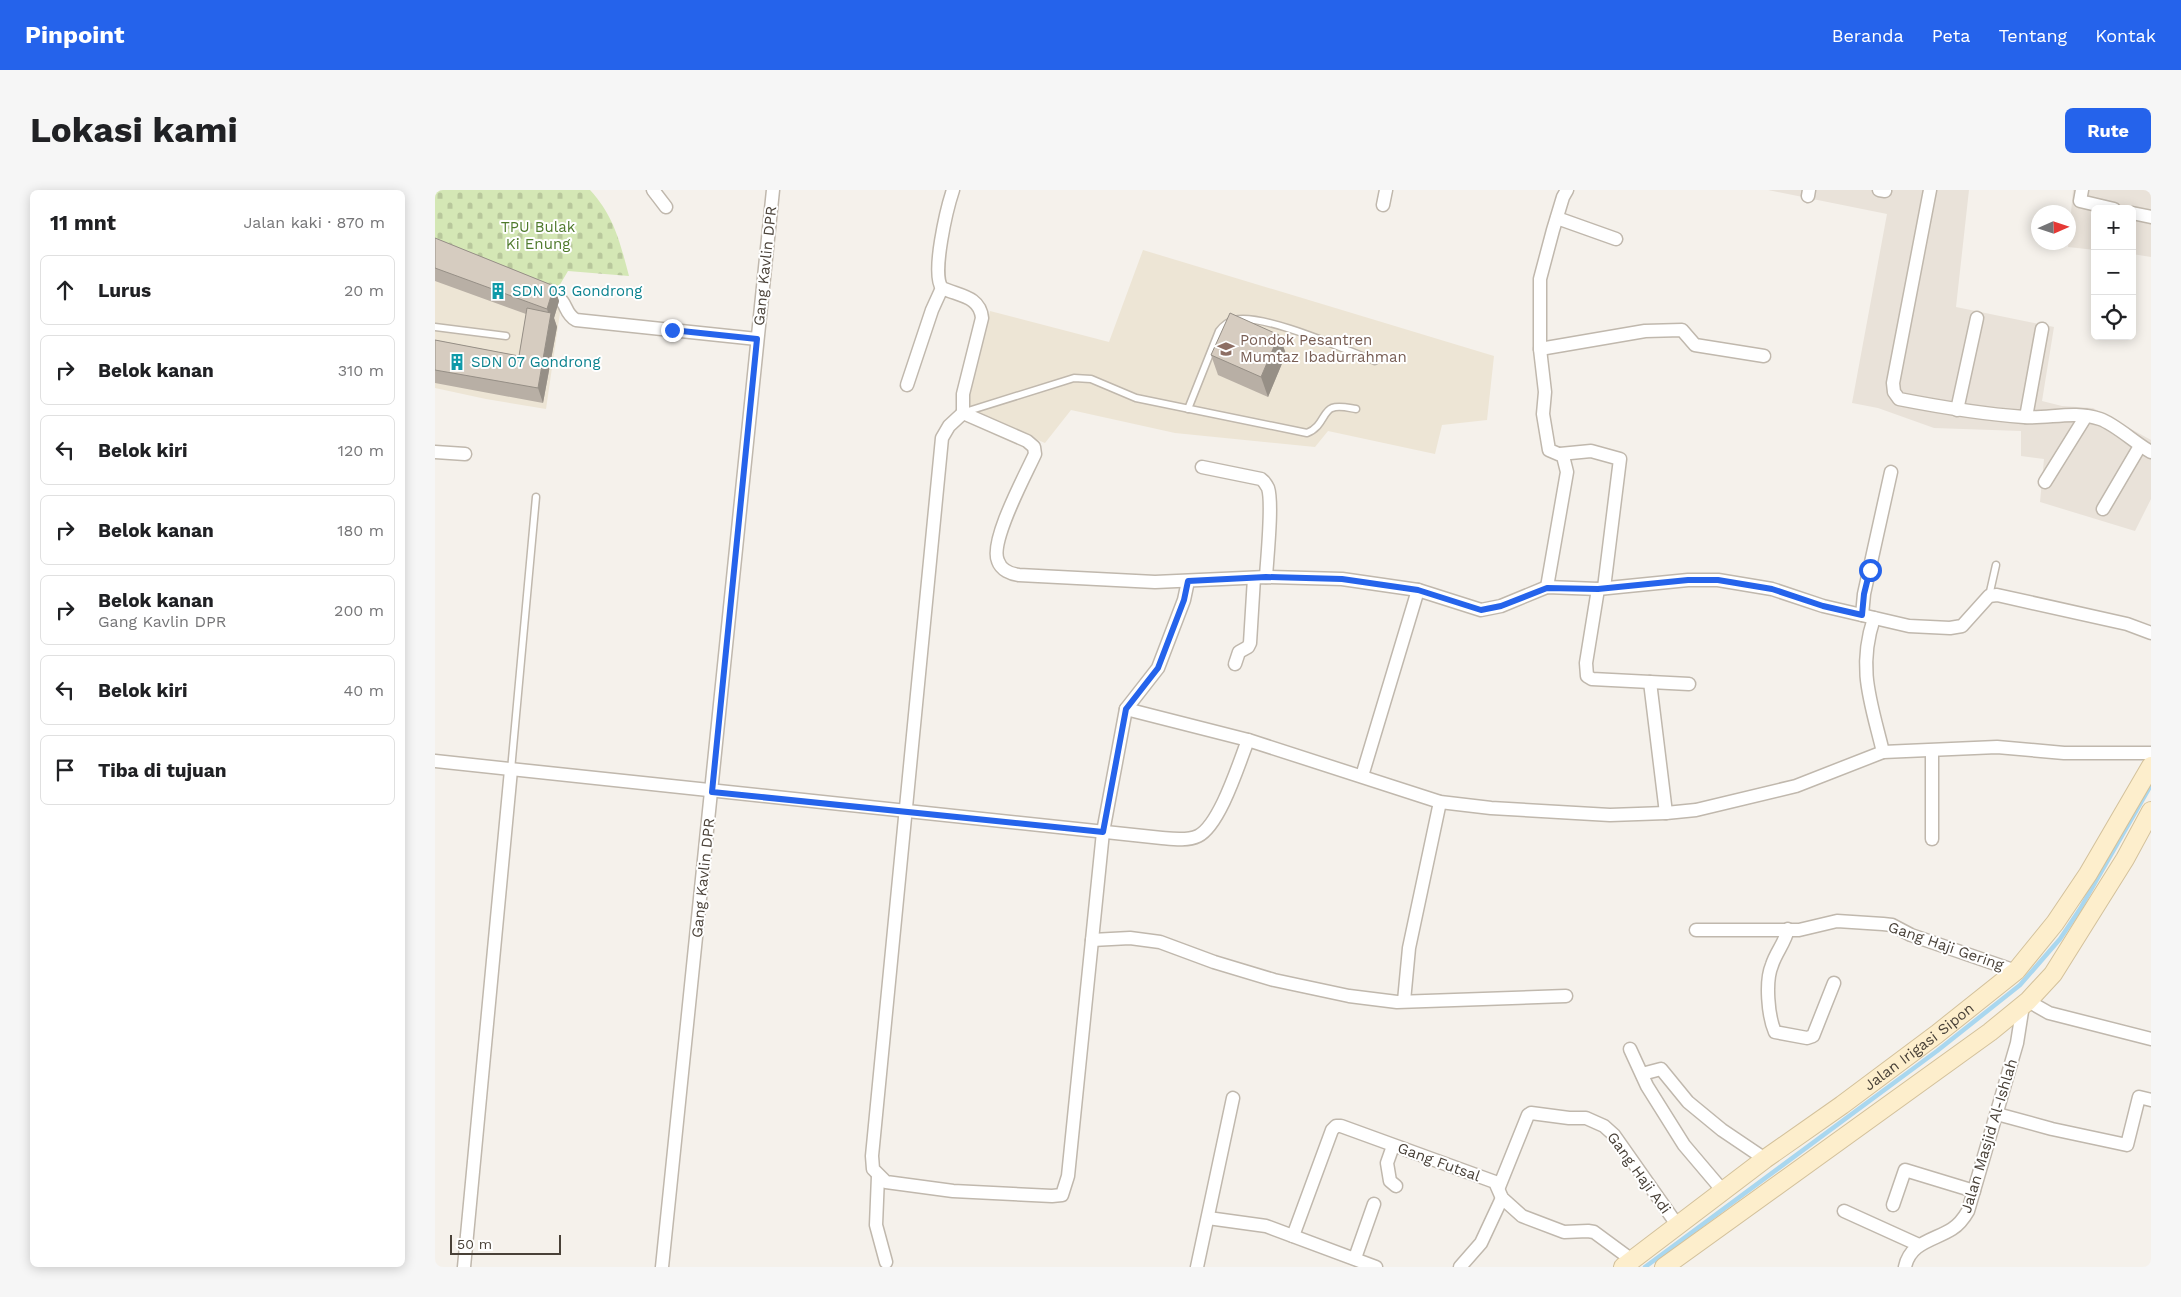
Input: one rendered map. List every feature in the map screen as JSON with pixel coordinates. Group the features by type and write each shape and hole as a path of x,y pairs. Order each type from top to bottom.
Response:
{"street":[{"path":"653,190 666,208"},
{"name":"Gang Kavlin DPR","path":"662,1267 773,190"},
{"path":"953,190 945,218 939,264 940,286 976,302 981,310 982,318 963,394 963,413 949,426 942,438 871,1156 873,1169 886,1182 953,1191 1062,1195 1068,1176 1103,832 1126,709 1158,668 1184,600 1188,581"},
{"path":"1383,205 1387,190"},
{"path":"1567,190 1557,218 1541,279 1540,349 1545,392 1543,414 1549,450 1561,454 1591,452 1620,459 1601,588 1586,663 1587,676 1591,679 1689,684"},
{"path":"1930,190 1893,383 1894,392 1899,399 1957,410 2026,417 2075,414 2101,419 2146,449 2103,509"},
{"path":"2082,190 2080,201 2097,205"},
{"path":"2136,214 2151,217"},
{"path":"1557,218 1616,239"},
{"path":"531,286 558,296 563,302 569,317 576,320 757,339"},
{"path":"907,384 932,310 942,288"},
{"path":"1957,410 1977,318"},
{"path":"2026,417 2042,329"},
{"path":"1540,349 1645,331 1682,330 1695,345 1764,356"},
{"path":"963,413 1027,441 1035,447 1035,454 997,539 997,560 1005,570 1019,575 1155,582 1260,577 1342,579 1418,590 1481,610 1501,606 1547,588 1601,588 1688,580 1718,580 1772,589 1823,606 1909,626 1950,628 1962,626 1989,596 2005,596 2127,624 2151,633"},
{"path":"2045,482 2086,416"},
{"path":"435,452 465,454"},
{"path":"1547,588 1559,514 1567,479 1564,459 1561,454"},
{"path":"1202,467 1261,479 1269,490 1260,577 1250,643 1248,647 1239,652 1235,664"},
{"path":"1883,752 1865,672 1868,617 1864,594 1891,472"},
{"path":"1362,776 1418,590"},
{"path":"1650,682 1666,813"},
{"path":"1126,709 1248,740 1440,802 1491,808 1601,814 1666,813 1696,810 1796,786 1883,752 1997,747 2064,753 2151,753"},
{"path":"435,761 712,792 1183,839 1198,836 1219,811 1248,740"},
{"path":"1932,750 1932,839"},
{"name":"Jalan Irigasi Sipon","path":"1664,1267 1910,1090 2026,1003 2035,968 2055,923 2088,874 2151,766"},
{"path":"464,1267 511,770"},
{"path":"1404,1002 1409,948 1440,802"},
{"name":"Jalan Irigasi Sipon","path":"1628,1264 1765,1159 2035,968 2125,859 2151,811"},
{"name":"Gang Haji Gering","path":"1696,930 1788,930 1809,928 1837,921 1892,925 1911,935 2035,968"},
{"path":"1788,930 1785,942 1772,964 1768,978 1770,1017 1775,1032 1807,1038 1813,1036 1834,983"},
{"path":"1092,940 1131,938 1160,942 1214,962 1274,980 1349,996 1404,1002 1566,996"},
{"path":"2026,1003 2049,1013 2151,1039"},
{"name":"Jalan Masjid Al-Ishlah","path":"1919,1245 1954,1228 1963,1221 1968,1211 2017,1043 2026,1003"},
{"path":"1630,1049 1647,1086 1684,1145 1723,1191"},
{"path":"1641,1074 1661,1069 1688,1102 1722,1130 1765,1159"},
{"path":"1997,1114 2052,1130 2127,1145 2139,1096 2151,1100"},
{"path":"1197,1267 1233,1098"},
{"name":"Gang Haji Adi","path":"1501,1193 1528,1115 1531,1113 1569,1118 1586,1118 1604,1126 1614,1135 1678,1226"},
{"name":"Gang Futsal","path":"1293,1236 1332,1130 1336,1126 1341,1126 1495,1182 1501,1193 1522,1216 1564,1232 1588,1230 1594,1232 1628,1264"},
{"path":"1393,1146 1387,1163 1390,1182 1396,1186"},
{"path":"1893,1205 1905,1170 1974,1191"},
{"path":"878,1176 876,1225 886,1262"},
{"path":"1460,1267 1481,1242 1501,1193"},
{"path":"1355,1258 1374,1204"},
{"path":"1844,1211 1919,1245 1911,1252 1905,1267"},
{"path":"1208,1218 1266,1226 1376,1267"}],"lane":[{"path":"1188,408 1219,331 1225,324 1234,320 1255,321 1295,330 1375,361"},
{"path":"435,327 506,336"},
{"path":"963,413 1075,378 1091,379 1136,398 1307,433 1319,426 1328,410 1338,407 1356,409"},
{"path":"511,770 536,497"},
{"path":"1989,596 1996,565"}],"shaded area":[{"path":"1768,190 1969,190 1956,307 2054,327 2042,401 2062,406 2093,408 2151,440 2151,499 2135,531 2040,502 2044,459 2021,456 2021,431 1934,428 1878,408 1852,403 1887,214"},
{"path":"2073,190 2151,190 2151,257 2136,255 2136,205 2091,205 2091,250 2076,248 2076,205 2072,205"},
{"name":"Pondok Pesantren Mumtaz Ibadurrahman","path":"1143,250 1494,356 1487,420 1442,425 1435,454 1328,431 1315,447 1175,433 1071,410 1045,443 982,417 967,406 990,311 1109,342"},
{"path":"435,251 562,299 546,409 435,388"}],"green space":[{"name":"TPU Bulak Ki Enung","path":"435,190 590,190 611,220 629,276 568,271 555,293 435,240"}],"building":[{"path":"435,238 554,286 547,309 435,268"},
{"path":"527,308 551,313 538,388 435,370 435,340 519,356"},
{"path":"1230,313 1279,335 1261,377 1211,355"}],"waterway":[{"path":"1645,1267 1937,1051 2020,985 2060,939 2080,909 2151,785"}],"place":[{"name":"SDN 03 Gondrong","path":"498,291"},
{"name":"Pondok Pesantren Mumtaz Ibadurrahman","path":"1226,349"},
{"name":"SDN 07 Gondrong","path":"457,362"}],"route":[{"path":"672,330 757,339 712,792 1103,832 1126,709 1158,668 1184,600 1188,581 1266,577 1342,579 1418,590 1481,610 1501,606 1547,588 1598,589 1688,580 1718,580 1772,589 1823,606 1862,615 1864,594 1870,570"}]}
